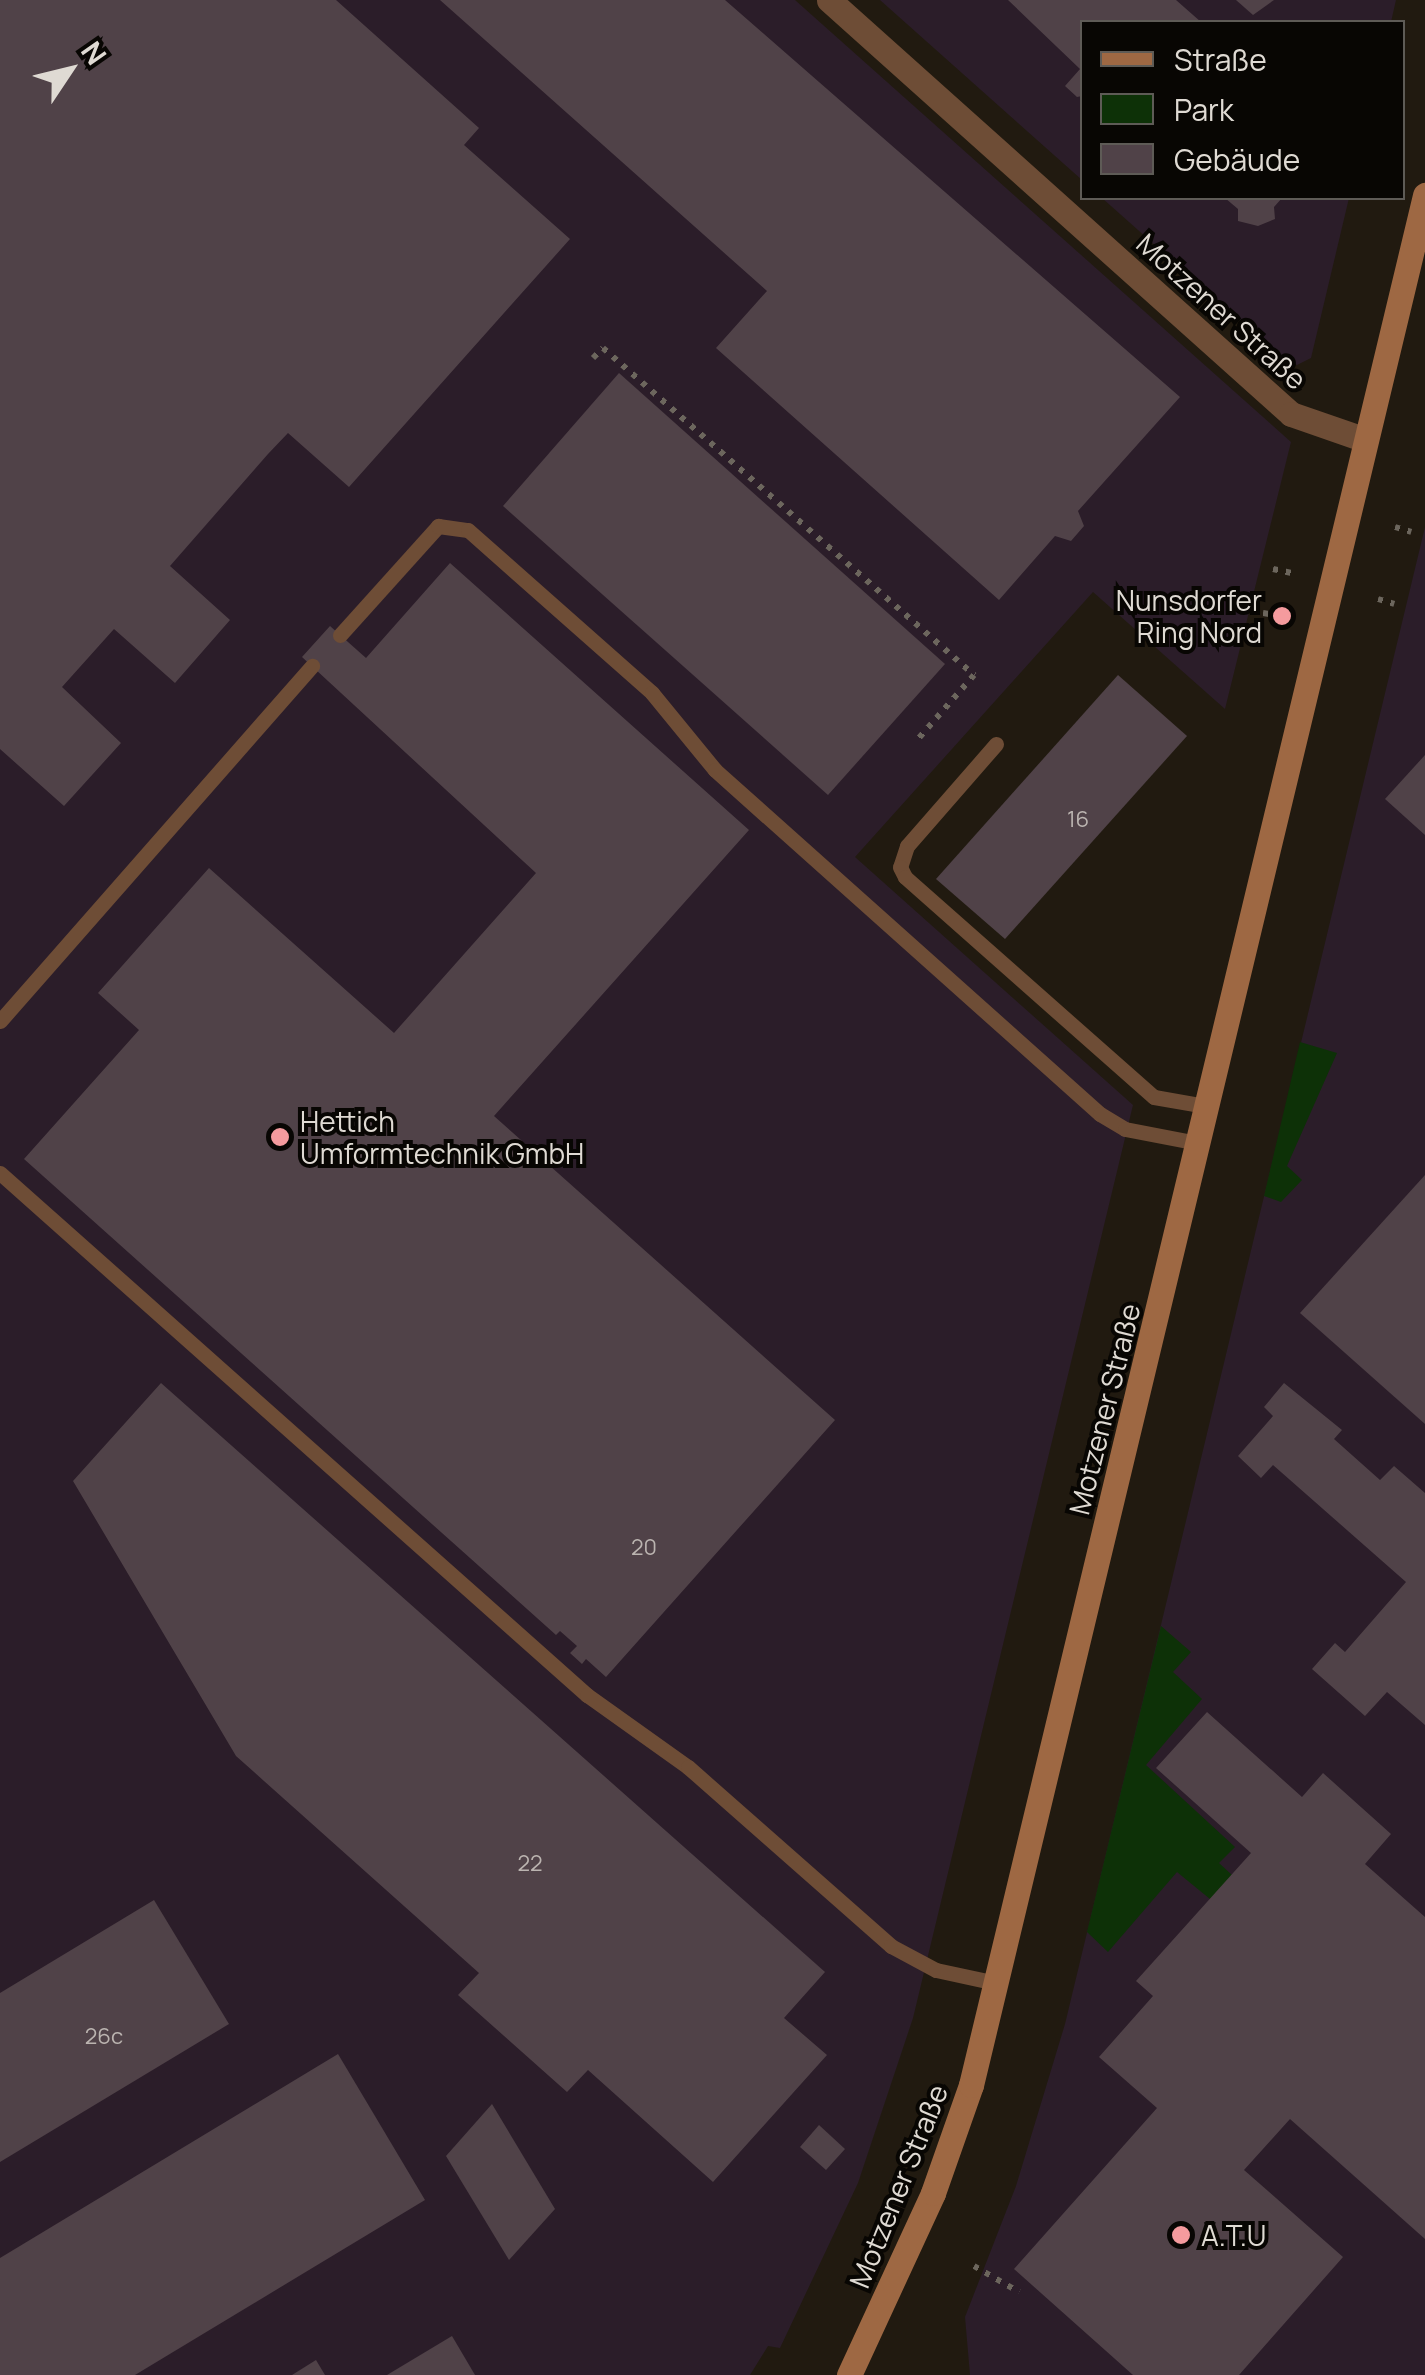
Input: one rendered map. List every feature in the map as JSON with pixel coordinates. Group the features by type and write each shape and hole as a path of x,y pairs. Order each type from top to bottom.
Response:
{"street":[{"name":"Motzener Straße","path":"829,0 1291,414 1366,440"},
{"name":"Motzener Straße","path":"849,2375 933,2193 971,2085 1425,195"}],"lane":[{"path":"340,635 438,526 468,530 652,693 715,770 1100,1114 1125,1129 1198,1143"},
{"path":"0,1021 312,666"},
{"path":"996,744 907,846 900,866 905,877 1154,1096 1206,1106"},
{"path":"0,1173 587,1694 688,1767 898,1952 936,1970 996,1983"}],"path":[{"path":"593,358 604,348 974,675 917,740"},
{"path":"1395,527 1412,532"},
{"path":"1273,569 1292,573"},
{"path":"1378,600 1394,604"},
{"path":"1263,612 1282,616"},
{"path":"974,2266 1019,2292"}],"shaded area":[{"path":"0,0 795,0 1291,442 1225,709 1093,592 855,857 1133,1105 913,2018 858,2183 780,2348 768,2346 750,2375 0,2375"},
{"path":"880,0 1396,0 1391,20 1080,20 1080,178"},
{"path":"1104,200 1349,200 1311,358 1297,365 1283,359"},
{"path":"1425,527 1425,2375 970,2375 965,2317 1016,2186 1065,2024"}],"green space":[{"path":"1300,1042 1337,1053 1287,1166 1302,1180 1281,1202 1264,1196"},
{"path":"1161,1626 1191,1652 1173,1672 1202,1699 1146,1765 1235,1847 1219,1863 1232,1875 1210,1899 1177,1872 1108,1952 1087,1932"}],"building":[{"path":"0,0 336,0 479,128 464,145 570,239 349,487 288,433 268,454 170,566 230,620 175,683 114,629 62,687 121,743 64,806 0,749"},
{"path":"440,0 725,0 1180,397 1078,511 1084,526 1071,541 1055,536 999,600 716,348 767,291"},
{"path":"1008,0 1176,0 1199,20 1080,20 1080,69"},
{"path":"1236,0 1274,0 1253,15"},
{"path":"1080,69 1080,96 1065,86"},
{"path":"1227,200 1280,200 1274,207 1275,219 1258,226 1238,221 1238,209"},
{"path":"619,373 945,664 828,795 503,506"},
{"name":"Hettich Umformtechnik GmbH","path":"450,563 749,830 494,1116 835,1420 606,1677 586,1659 582,1664 570,1653 577,1646 560,1631 556,1635 24,1159 139,1030 98,993 209,868 394,1033 536,873 302,657 330,626 366,658"},
{"path":"1118,675 1187,736 1005,939 936,879"},
{"path":"1425,755 1425,835 1385,799"},
{"path":"1425,1175 1425,1424 1300,1313"},
{"path":"161,1383 825,1972 784,2018 827,2055 713,2182 588,2070 567,2092 458,1995 479,1973 236,1756 73,1481"},
{"path":"1284,1383 1342,1430 1334,1439 1380,1480 1394,1466 1425,1493 1425,1725 1387,1692 1365,1716 1312,1669 1335,1643 1345,1652 1406,1582 1273,1465 1261,1478 1238,1456 1273,1416 1264,1407"},
{"path":"1207,1712 1302,1797 1323,1773 1391,1834 1365,1864 1425,1917 1425,2239 1290,2119 1244,2170 1343,2257 1239,2375 1133,2375 1014,2269 1157,2108 1099,2057 1153,1996 1136,1981 1251,1853 1156,1768"},
{"path":"154,1900 229,2024 0,2162 0,1993"},
{"path":"338,2054 425,2200 135,2375 0,2375 0,2258"},
{"path":"492,2104 555,2209 509,2260 446,2156"},
{"path":"819,2125 845,2149 826,2170 800,2147"},
{"path":"452,2336 475,2375 387,2375"},
{"path":"316,2360 325,2375 292,2375"}],"place":[{"name":"Nunsdorfer Ring Nord","path":"1282,616"},
{"name":"Hettich Umformtechnik GmbH","path":"280,1137"},
{"name":"A.T.U","path":"1181,2235"}]}
